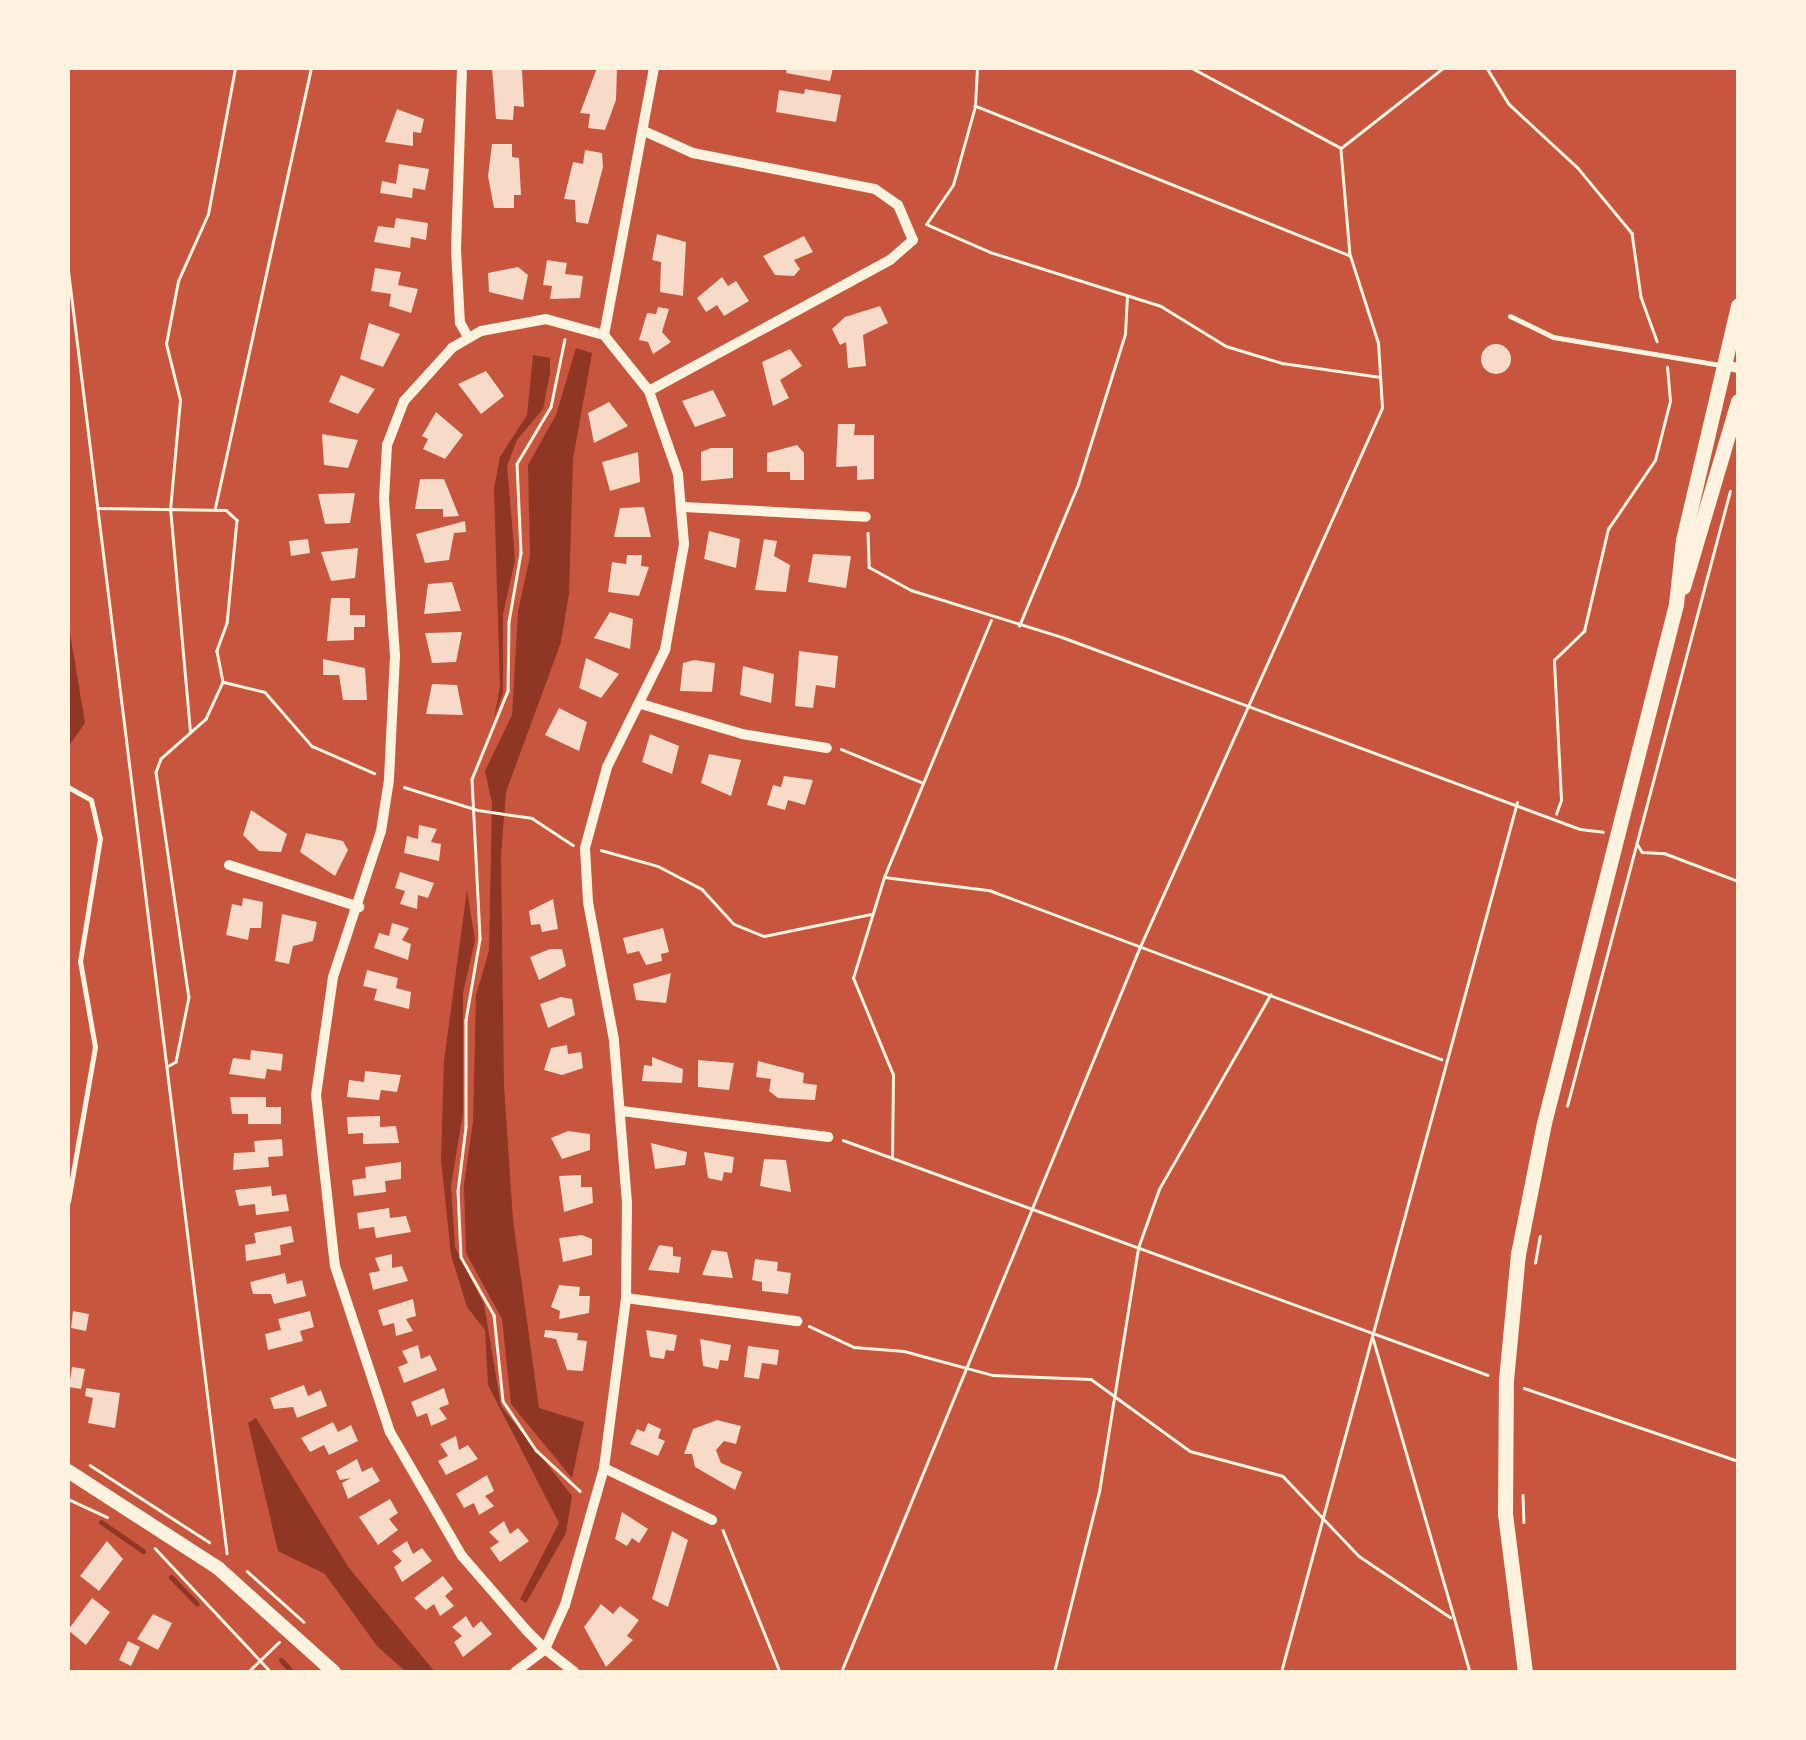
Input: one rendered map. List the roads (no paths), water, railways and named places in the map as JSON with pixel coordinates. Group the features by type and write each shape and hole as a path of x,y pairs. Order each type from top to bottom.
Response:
{"main road":[{"path":"1676,604 1683,540 1731,366 1738,306"},
{"path":"1525,1672 1505,1514 1506,1380 1518,1254 1544,1124 1620,838 1676,604 1738,400"}],"street":[{"path":"462,68 456,250 460,323 468,338"},
{"path":"604,335 654,68"},
{"path":"644,131 692,153 874,188 898,205 912,232 911,247 890,260 649,391"},
{"path":"516,1672 545,1649 582,1555 604,1468 626,1298 622,1110 585,848 598,790 665,650 682,583 684,507 672,444 649,391 604,335 568,323 526,320 468,338 418,381 387,445 384,499 395,656 389,780 359,908 333,977 317,1081 323,1194 335,1266 365,1371 408,1467 462,1556 545,1649 574,1672"},
{"path":"684,507 866,516"},
{"path":"641,704 742,734 827,748"},
{"path":"229,865 359,908"},
{"path":"622,1110 828,1137"},
{"path":"626,1298 797,1321"},
{"path":"604,1468 712,1520"},
{"path":"68,1471 218,1568 297,1626 334,1672"}],"lane":[{"path":"1510,316 1553,336 1731,366"},
{"path":"68,787 90,800 100,838 80,960 95,1047 68,1202"}],"waterway":[{"path":"101,1522 143,1551"},
{"path":"171,1577 197,1604"},
{"path":"281,1660 292,1672"}]}
